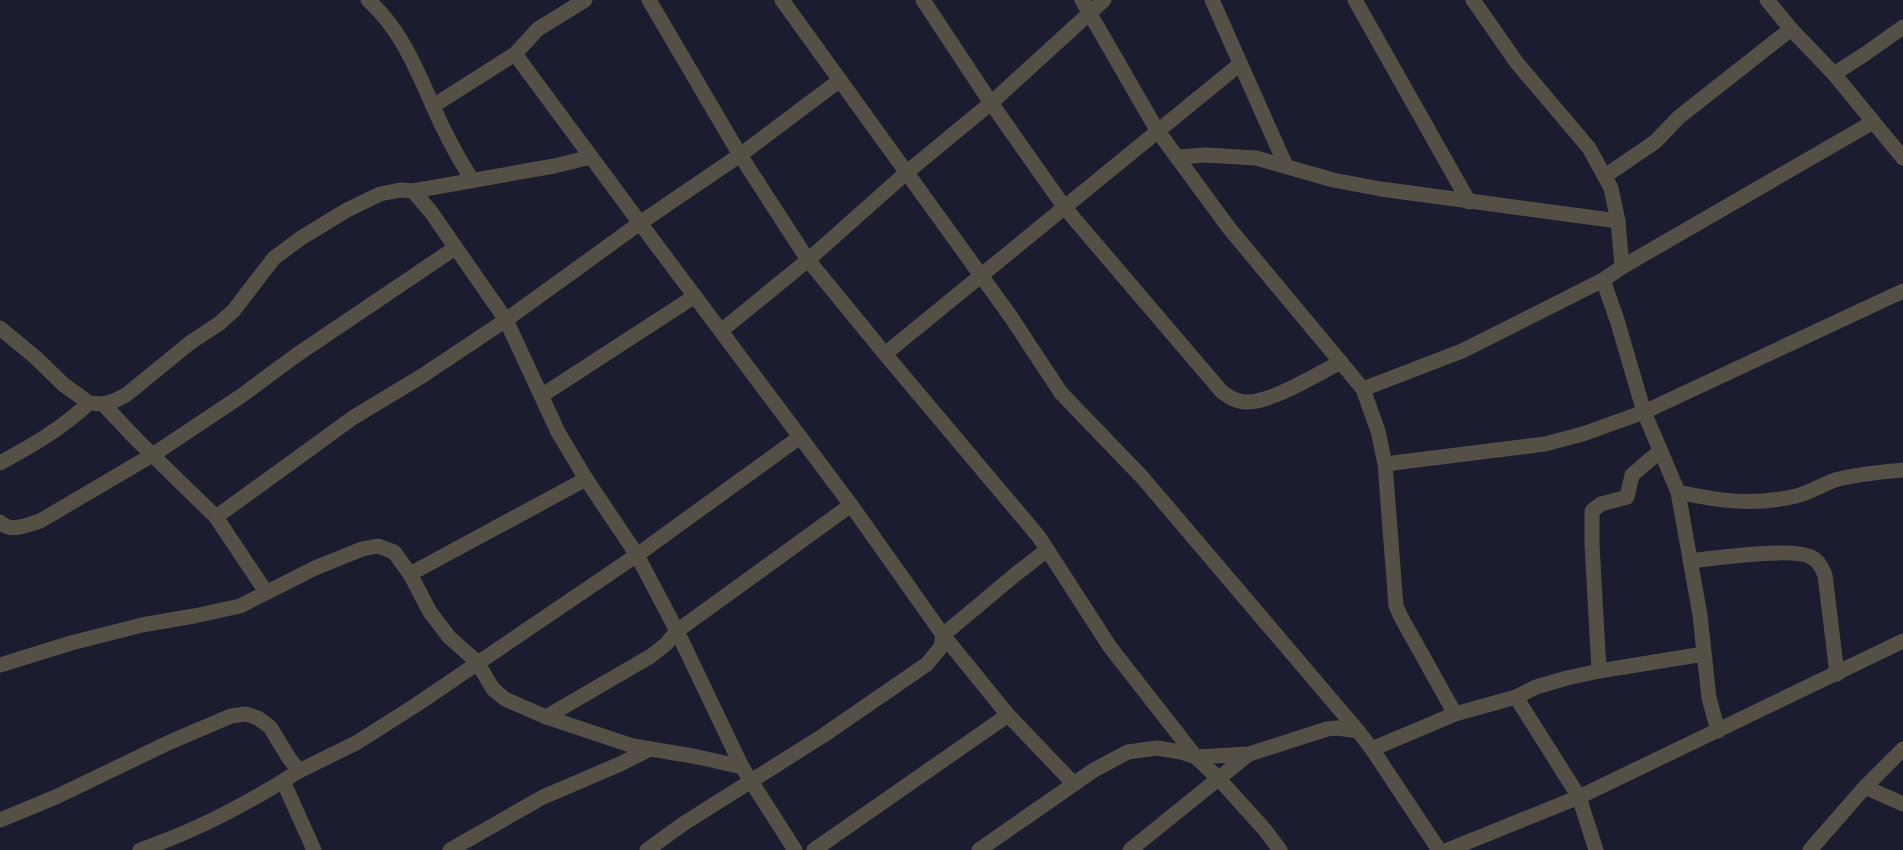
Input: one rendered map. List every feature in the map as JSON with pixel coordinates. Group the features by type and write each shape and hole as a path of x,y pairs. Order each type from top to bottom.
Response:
{"street":[{"path":"368,0 400,37 418,69 453,149 472,180"},
{"path":"433,106 515,54 538,29 585,0"},
{"path":"649,0 740,155 808,260 1039,537 1110,647 1196,757 1219,779 1280,850"},
{"path":"782,0 1011,317 1061,393 1142,477 1358,731 1438,850"},
{"path":"923,0 991,103 1065,208 1222,392 1233,400 1245,402 1263,399 1341,362"},
{"path":"721,331 808,260 906,173 991,103 1086,6 1104,0"},
{"path":"1212,0 1286,166"},
{"path":"1355,0 1469,201"},
{"path":"1473,0 1518,63 1589,148 1605,176 1611,188 1618,221 1622,267"},
{"path":"1767,0 1834,74 1903,158"},
{"path":"1086,6 1157,130 1229,228 1363,389 1378,431 1385,464 1396,606 1455,714"},
{"path":"1834,74 1903,27"},
{"path":"1605,176 1655,142 1679,117 1791,29"},
{"path":"515,54 851,505 943,635 1008,715 1074,784"},
{"path":"885,354 1240,64"},
{"path":"216,517 354,417 422,376 506,320 740,155 840,80"},
{"path":"1363,389 1461,351 1602,280 1873,122"},
{"path":"1177,157 1206,155 1256,158 1342,182 1381,189 1618,221"},
{"path":"0,464 53,433 96,403 126,394 191,342 220,323 234,310 274,258 301,238 348,210 380,194 400,190 413,191 554,166 591,157"},
{"path":"413,191 431,212 506,320 558,432 586,479 637,555 677,631 742,766 795,850"},
{"path":"0,522 3,526 21,528 40,521 154,454 455,248"},
{"path":"1602,280 1617,320 1644,412 1677,492 1700,615 1709,698 1718,731"},
{"path":"1385,464 1545,444 1583,434 1644,412 1903,291"},
{"path":"541,396 695,296"},
{"path":"0,328 64,385 96,403 154,454 216,517 266,592"},
{"path":"140,850 220,817 299,771 356,743 637,555 800,437"},
{"path":"1599,671 1592,511 1601,504 1627,497 1632,475 1660,451"},
{"path":"1677,492 1712,500 1745,502 1792,497 1838,479 1903,470"},
{"path":"410,574 586,479"},
{"path":"546,717 651,656 677,631 851,505"},
{"path":"0,666 71,643 142,625 240,606 323,564 362,549 378,546 394,552 410,574 430,612 449,637 477,662 493,689 505,699 546,717 633,746 742,766"},
{"path":"647,850 683,824 824,735 927,664 941,647 943,635 1047,550"},
{"path":"1690,561 1744,554 1803,553 1813,558 1820,564 1825,575 1837,674"},
{"path":"1448,850 1579,797 1903,641"},
{"path":"1372,749 1455,714 1516,697 1536,687 1599,671 1704,654"},
{"path":"1516,697 1579,797 1596,850"},
{"path":"0,820 58,796 170,742 231,716 246,714 258,718 270,728 299,771"},
{"path":"814,850 1008,715"},
{"path":"979,850 1094,770 1128,752 1157,748 1196,757 1249,754 1327,729 1358,731"},
{"path":"450,850 543,797 650,749"},
{"path":"1810,850 1865,787 1903,749"},
{"path":"1130,850 1249,754"},
{"path":"283,781 314,850"},
{"path":"1865,787 1903,804"}]}
